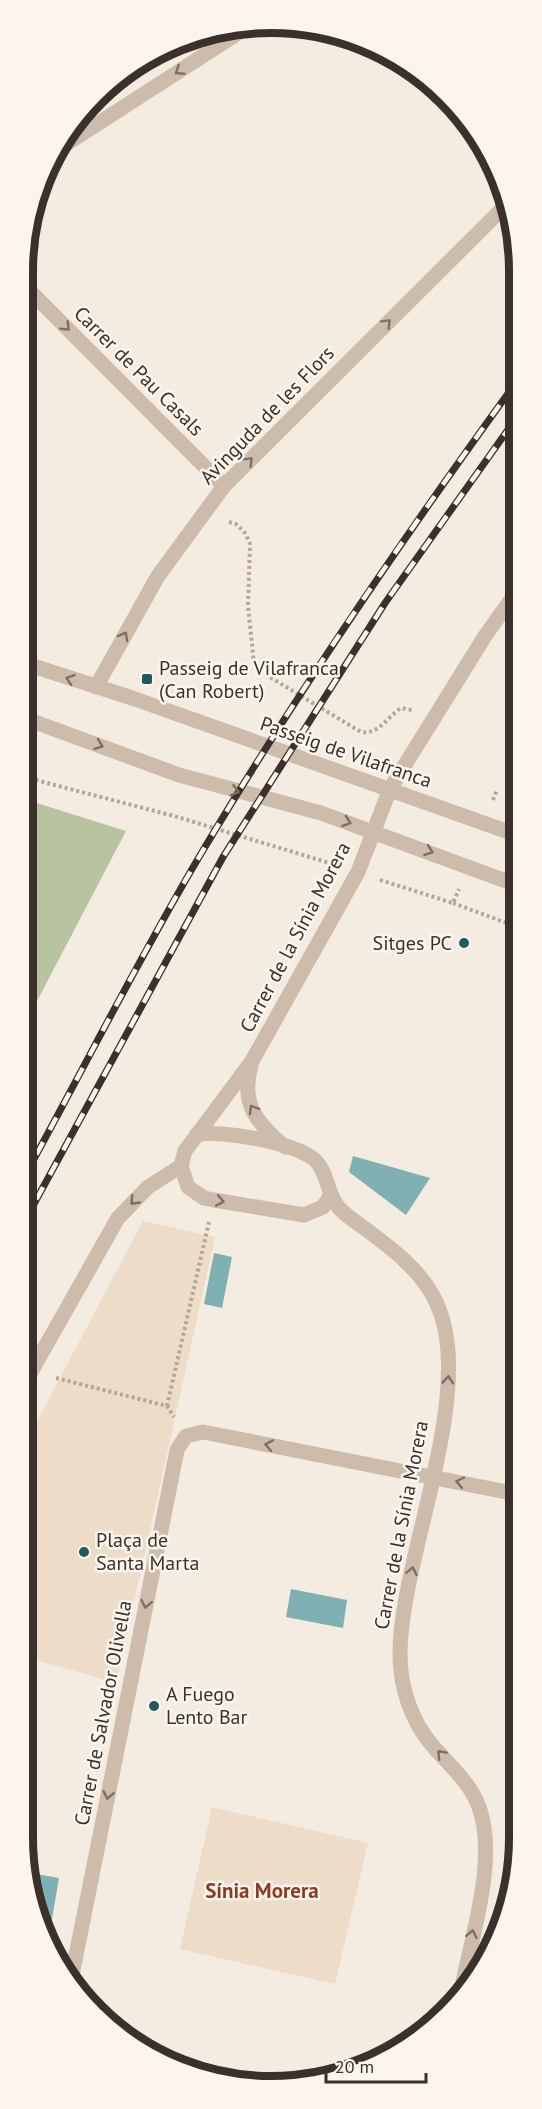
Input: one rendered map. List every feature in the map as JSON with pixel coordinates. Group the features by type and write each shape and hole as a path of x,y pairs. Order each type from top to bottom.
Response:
{"street":[{"path":"72,140 233,36"},
{"name":"Avinguda de les Flors","path":"96,687 158,576 224,486 501,210"},
{"name":"Carrer de Pau Casals","path":"33,294 224,486"},
{"name":"Carrer de la Sínia Morera","path":"181,1166 185,1151 252,1061 358,872 390,789 484,636 509,602"},
{"name":"Passeig de Vilafranca","path":"33,666 509,832"},
{"path":"33,721 196,780 321,813 509,882"},
{"name":"Carrer de la Sínia Morera","path":"252,1061 246,1093 250,1107 285,1147"},
{"name":"Carrer de la Sínia Morera","path":"196,1135 218,1133 285,1147 315,1161 323,1172 331,1195 339,1208 399,1255 433,1295 443,1317 449,1342 449,1367 432,1476 409,1584 400,1654 403,1684 412,1714 430,1743 462,1777 478,1806 486,1833 488,1857 464,1977"},
{"path":"33,1366 118,1218 148,1187 181,1166 188,1187 204,1198 214,1200 304,1215 323,1207 331,1195"},
{"path":"186,1436 203,1432 509,1492"},
{"name":"Carrer de Salvador Olivella","path":"73,1970 177,1450 186,1436"}],"path":[{"path":"202,514 236,524 245,533 249,544 248,606 254,664 258,670 361,732 369,733 377,730"},
{"path":"33,779 279,847"},
{"path":"453,903 509,924"},
{"path":"167,1406 214,1200"},
{"path":"33,1372 167,1406 186,1436"}],"green space":[{"path":"33,802 126,831 33,1009"}],"shaded area":[{"name":"Plaça de Santa Marta","path":"143,1221 215,1237 116,1683 33,1659 33,1429"},
{"path":"212,1807 368,1843 335,1984 180,1949"}],"water":[{"path":"353,1156 430,1178 406,1215 349,1172"},
{"path":"214,1253 232,1257 222,1308 204,1304"},
{"path":"291,1589 347,1600 343,1628 286,1617"},
{"path":"36,1874 59,1878 50,1928 41,1900"}],"railway":[{"path":"33,1160 156,932 239,791 354,613 509,392"},
{"path":"33,1206 223,857 385,603 509,428"}],"place":[{"name":"Passeig de Vilafranca (Can Robert)","path":"147,679"},
{"name":"Sitges PC","path":"464,943"},
{"name":"Plaça de Santa Marta","path":"84,1552"},
{"name":"A Fuego Lento Bar","path":"154,1706"}],"district":[{"name":"Sínia Morera","path":"262,1890"}]}
